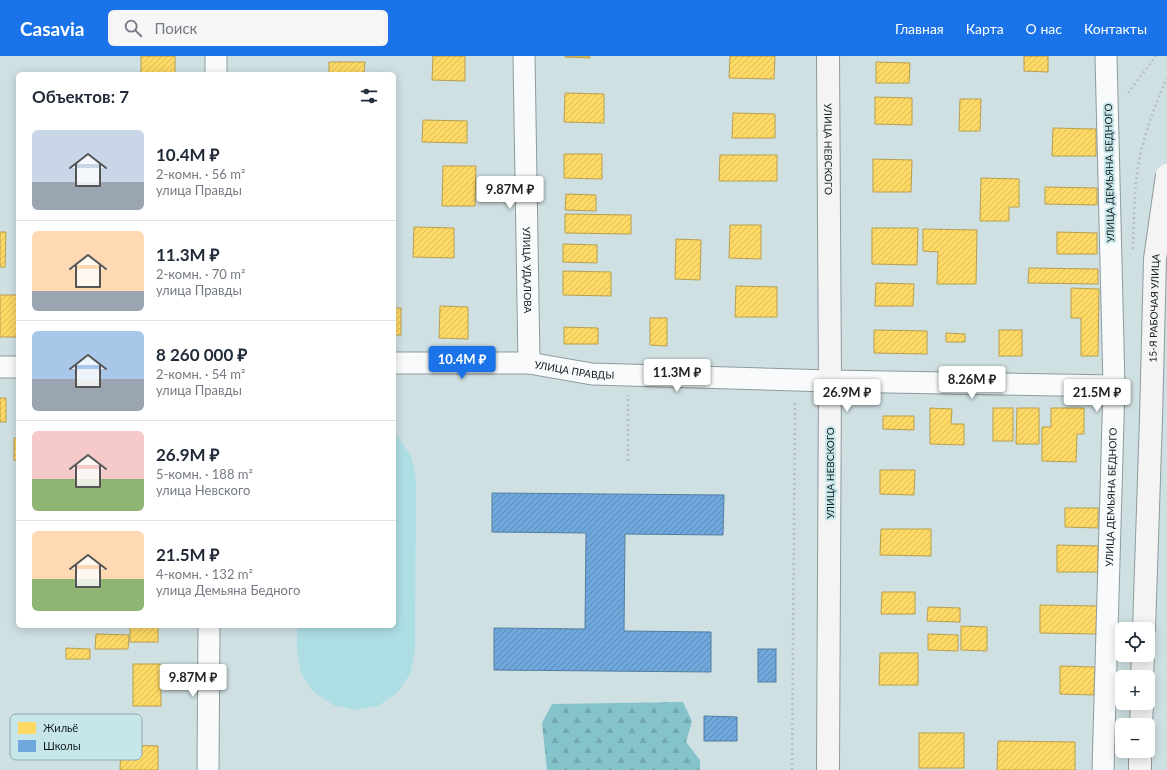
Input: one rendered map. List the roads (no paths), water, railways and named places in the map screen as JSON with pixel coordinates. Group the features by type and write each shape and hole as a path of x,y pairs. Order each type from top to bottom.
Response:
{"main road":[{"name":"УЛИЦА НЕВСКОГО","path":"828,56 830,381 828,770"},
{"name":"15-Я РАБОЧАЯ УЛИЦА","path":"1144,622 1156,259 1167,175"},
{"path":"1140,758 1140,770"}],"street":[{"path":"216,56 216,72"},
{"name":"УЛИЦА УДАЛОВА","path":"524,56 529,364"},
{"name":"УЛИЦА ДЕМЬЯНА БЕДНОГО","path":"1103,770 1114,386 1106,56"},
{"name":"УЛИЦА ПРАВДЫ","path":"396,363 529,364 592,374 830,381 1114,386"},
{"path":"0,367 16,368"},
{"path":"208,770 209,628"}]}
